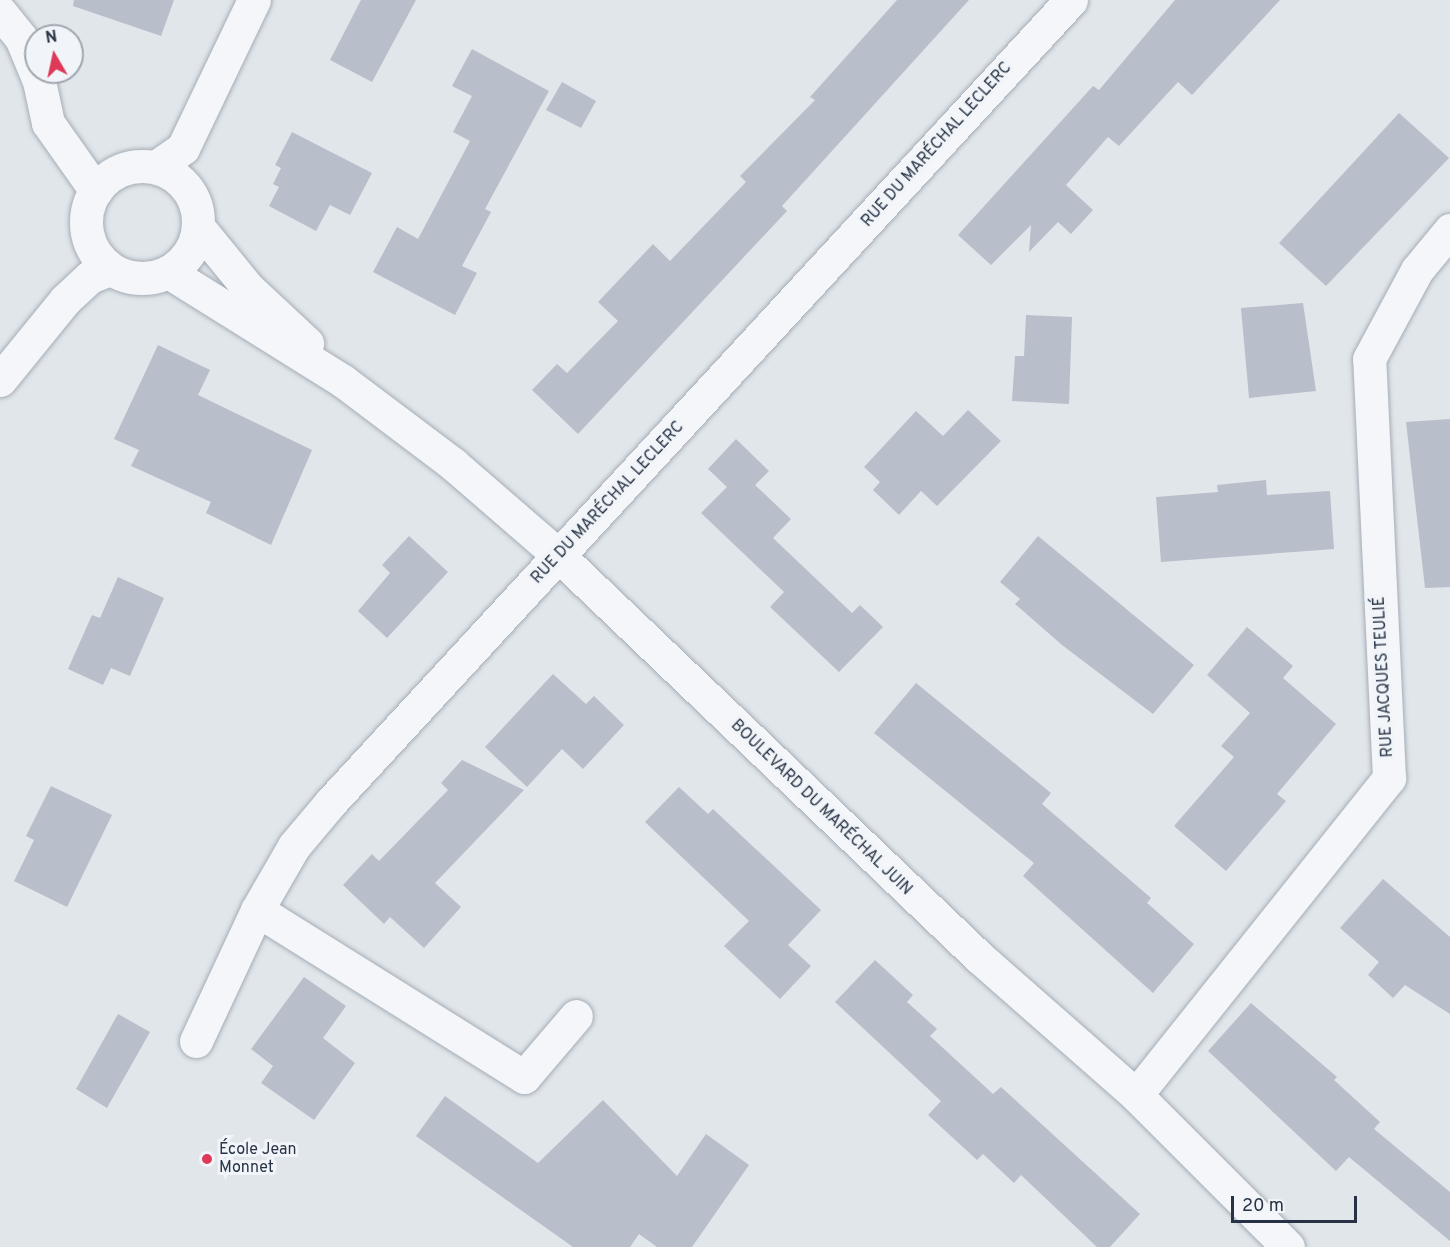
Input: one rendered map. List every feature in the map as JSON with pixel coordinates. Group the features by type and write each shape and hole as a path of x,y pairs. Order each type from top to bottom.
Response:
{"street":[{"path":"156,167 185,187 195,202 199,228 190,255 170,273 140,279 110,269 97,257 87,233 88,206 96,191 122,170 156,167 183,148 254,0"},
{"name":"RUE DU MARÉCHAL LECLERC","path":"196,1041 257,910 294,846 331,802 1071,0"},
{"path":"0,12 21,38 39,81 48,123 96,191"},
{"name":"BOULEVARD DU MARÉCHAL JUIN","path":"199,228 248,288 343,381"},
{"name":"RUE JACQUES TEULIÉ","path":"1136,1095 1389,778 1369,359 1417,270 1450,230"},
{"path":"1,375 65,300 90,278 110,269"},
{"name":"BOULEVARD DU MARÉCHAL JUIN","path":"170,273 343,381 453,464 558,555 979,957 1136,1095 1288,1247"},
{"path":"257,910 524,1077 576,1016"}],"building":[{"path":"74,0 174,0 161,36 73,6"},
{"path":"361,0 416,0 372,82 330,60"},
{"path":"897,0 969,0 782,206 787,211 578,434 532,390 557,364 567,373 618,321 598,302 653,244 670,261 746,182 740,176 815,100 810,97"},
{"path":"1175,0 1280,0 1192,95 1178,82 1119,146 1108,137 1066,185 1093,210 1071,234 1058,222 1029,252 1031,225 991,265 958,235 1093,86 1099,90"},
{"path":"472,49 549,91 485,209 491,212 462,266 477,273 455,315 373,272 397,227 418,239 470,141 453,132 472,96 452,86"},
{"path":"562,82 596,101 581,128 546,110"},
{"path":"1399,113 1449,158 1326,286 1279,243"},
{"path":"292,132 372,173 350,215 330,205 316,231 269,206 279,187 273,184 281,168 275,165"},
{"path":"1303,303 1316,391 1249,398 1241,308"},
{"path":"1026,315 1072,317 1069,404 1012,401 1015,356 1024,356"},
{"path":"158,345 210,370 198,395 312,450 271,545 206,513 211,502 131,466 139,450 114,439"},
{"path":"968,410 1001,441 937,506 921,491 899,515 873,490 880,482 864,467 916,411 943,436"},
{"path":"1450,419 1450,587 1425,588 1406,422"},
{"path":"736,439 769,471 755,485 791,519 773,538 852,613 860,605 883,627 839,672 770,607 784,592 701,513 727,487 708,469"},
{"path":"1266,480 1267,495 1330,491 1334,549 1161,562 1156,497 1218,492 1217,485"},
{"path":"409,536 448,572 387,638 358,611 390,573 382,565"},
{"path":"1038,536 1194,665 1153,714 1062,645 1015,604 1020,599 1000,582"},
{"path":"118,577 164,598 130,676 111,668 103,685 68,669 92,615 100,618"},
{"path":"1247,627 1293,666 1283,678 1336,724 1277,794 1286,801 1226,871 1174,826 1234,757 1221,746 1250,713 1207,675"},
{"path":"553,674 586,704 594,696 624,725 583,769 562,749 527,787 485,747"},
{"path":"916,683 1051,793 1042,804 1151,898 1147,903 1194,944 1153,993 1023,876 1034,863 874,733"},
{"path":"462,760 524,790 435,883 461,907 424,948 390,917 384,924 343,885 372,854 379,861 448,790 441,783"},
{"path":"51,786 112,815 67,907 14,881 34,840 26,836"},
{"path":"679,787 708,814 713,809 821,910 788,945 811,966 780,999 724,946 749,921 645,822"},
{"path":"1383,879 1450,937 1450,1014 1405,985 1393,998 1368,975 1379,962 1340,928"},
{"path":"875,960 913,995 907,1002 937,1029 930,1036 993,1094 1001,1087 1140,1214 1110,1247 1097,1247 1021,1175 1014,1183 983,1154 977,1160 928,1115 941,1101 835,1002"},
{"path":"304,977 346,1006 323,1038 355,1063 314,1120 261,1083 273,1066 251,1049"},
{"path":"1251,1003 1337,1077 1334,1080 1380,1122 1374,1129 1450,1192 1450,1241 1349,1157 1336,1171 1208,1051"},
{"path":"118,1014 150,1032 107,1108 76,1089"},
{"path":"445,1096 538,1163 603,1100 677,1176 706,1134 749,1165 692,1247 657,1247 639,1234 630,1247 573,1247 416,1136"}],"place":[{"name":"École Jean Monnet","path":"207,1159"}]}
